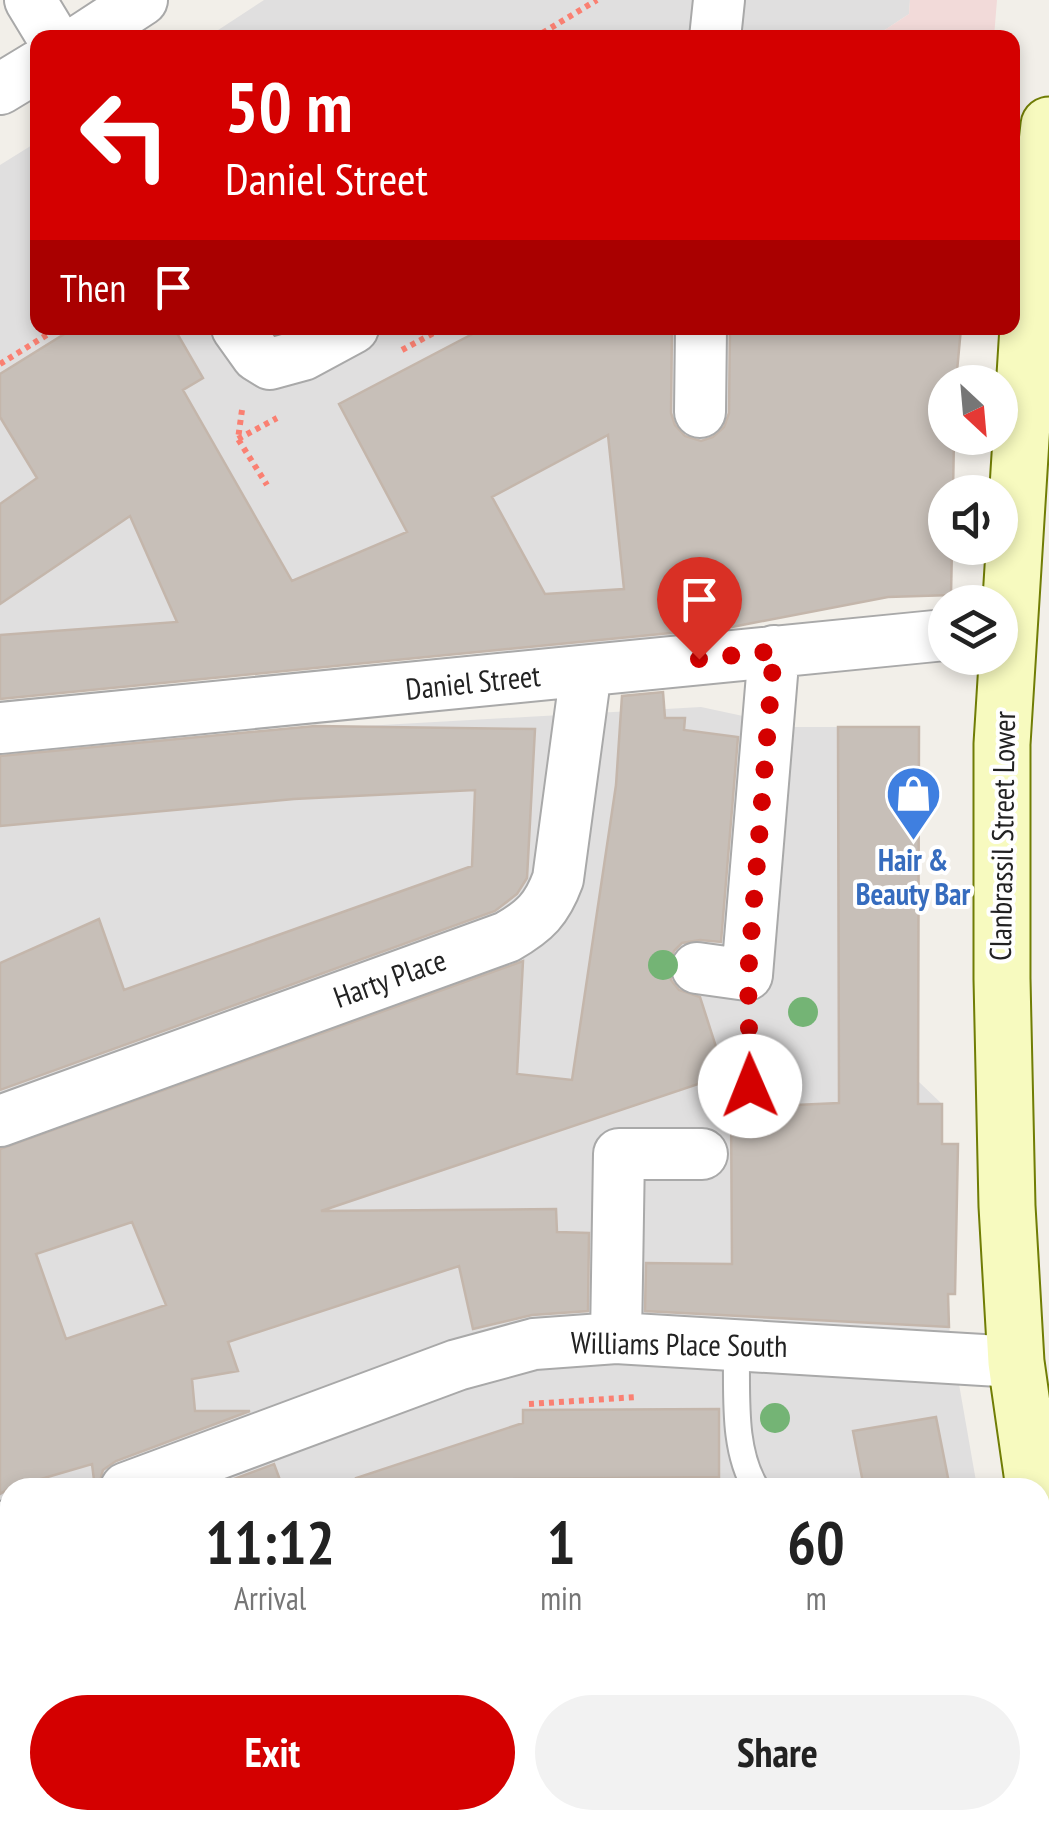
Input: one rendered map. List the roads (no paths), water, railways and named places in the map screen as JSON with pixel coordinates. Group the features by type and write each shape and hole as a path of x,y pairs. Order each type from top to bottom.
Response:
{"main road":[{"name":"Clanbrassil Street Lower","path":"1009,585 1030,294 1049,124"},
{"name":"Clanbrassil Street Lower","path":"1004,675 1002,979 1008,1206 1016,1362 1033,1478"}],"street":[{"path":"30,0 48,30"},
{"path":"96,30 142,0"},
{"path":"717,30 719,0"},
{"path":"0,90 30,71"},
{"path":"241,335 257,356 270,364 303,356 340,335"},
{"path":"700,412 702,335"},
{"name":"Daniel Street","path":"0,728 928,637"},
{"path":"697,968 748,975 774,651"},
{"name":"Harty Place","path":"0,1122 507,937 534,922 548,906 558,879 586,672"},
{"path":"616,1338 619,1154 702,1154"},
{"name":"Williams Place South","path":"153,1478 457,1365 534,1344 616,1338 1016,1362"}],"lane":[{"path":"736,1343 740,1441 750,1478"}],"place":[{"name":"Hair & Beauty Bar","path":"913,842"}]}
